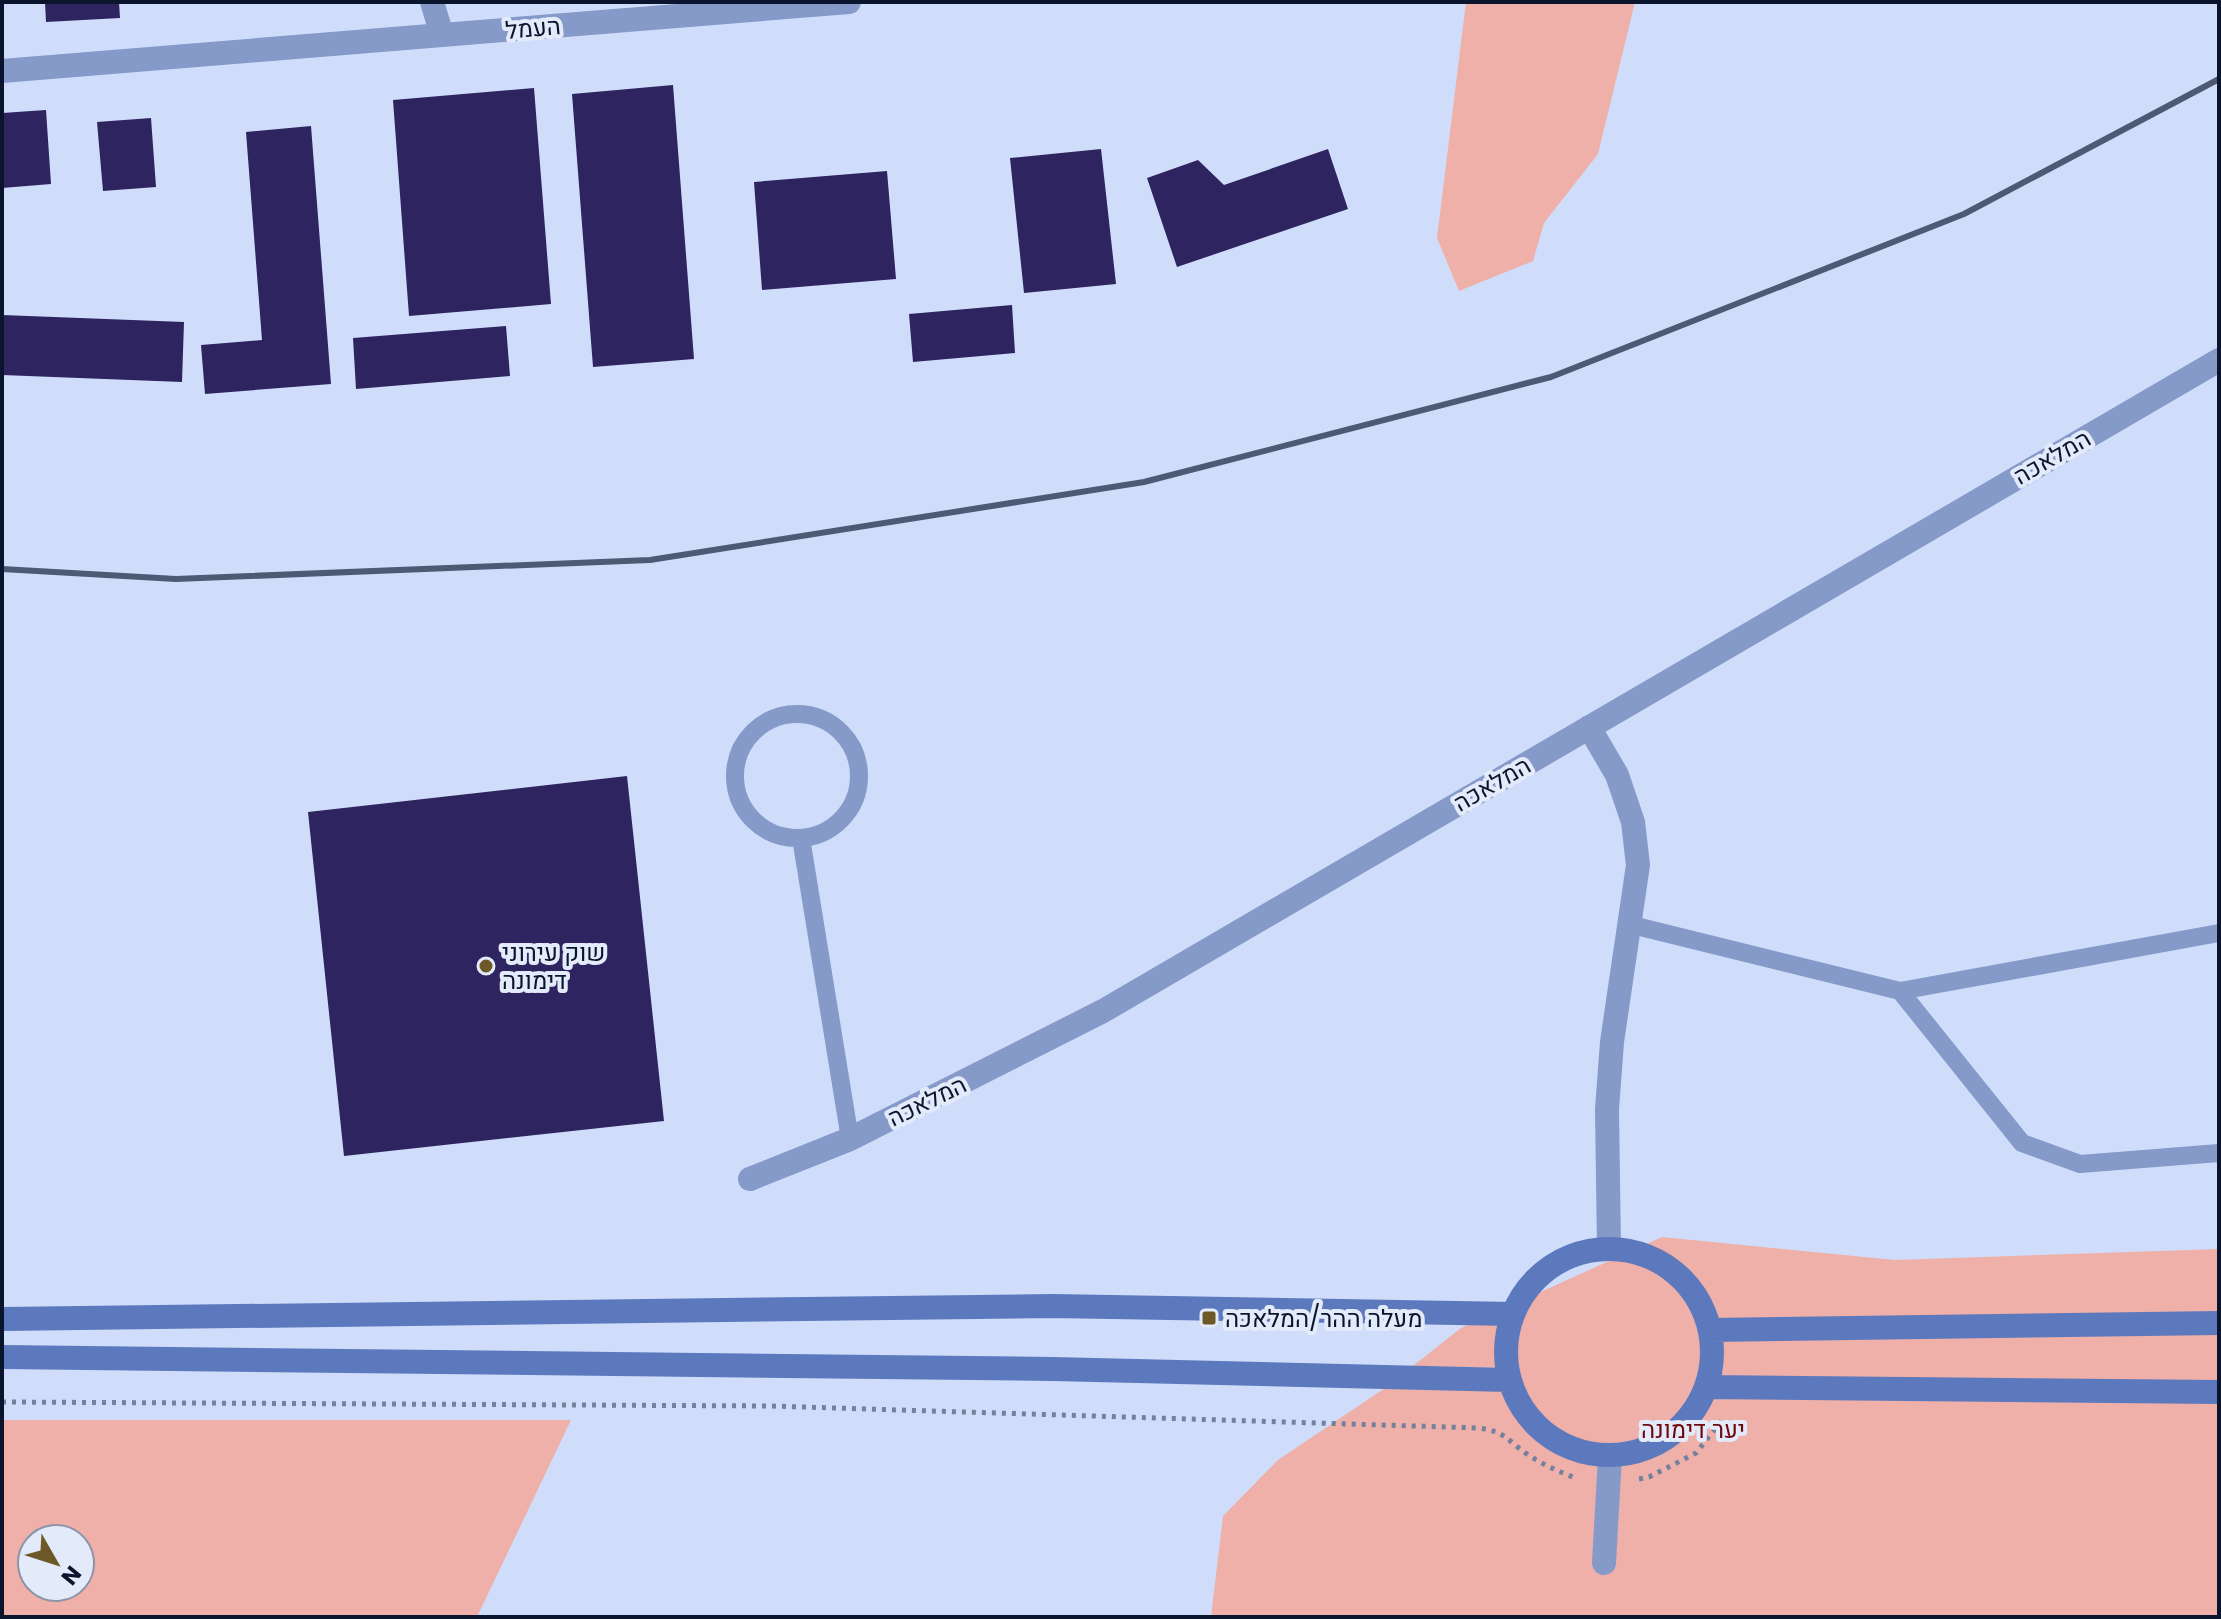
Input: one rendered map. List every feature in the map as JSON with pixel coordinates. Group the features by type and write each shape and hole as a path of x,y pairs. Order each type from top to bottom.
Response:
{"main road":[{"path":"1609,1248 1637,1252 1663,1263 1685,1281 1701,1304 1710,1330 1712,1358 1706,1387 1692,1414 1669,1436 1641,1450 1610,1456 1583,1453 1558,1443 1537,1427 1520,1405 1509,1380 1505,1358 1506,1336 1513,1314 1524,1292 1541,1274 1561,1260 1584,1251 1609,1248"},
{"path":"2,1319 1053,1306 1513,1314"},
{"path":"1710,1330 2219,1323"},
{"path":"2,1357 1053,1369 1509,1380"},
{"path":"1706,1387 2219,1392"}],"street":[{"path":"432,2 442,35"},
{"name":"העמל","path":"2,71 849,2"},
{"name":"המלאכה","path":"750,1179 850,1139 1103,1011 2219,360"},
{"path":"1589,727 1617,775 1633,822 1638,865 1612,1042 1608,1096 1609,1248"},
{"path":"1604,1563 1610,1456"}],"lane":[{"path":"804,713 824,719 841,731 853,747 859,766 859,787 852,807 839,823 821,834 801,838 780,836 762,828 747,814 737,795 735,774 738,754 749,736 764,722 783,714 804,713"},
{"path":"801,838 850,1139"},
{"path":"1628,924 1900,991 2219,933"},
{"path":"1900,991 2022,1143 2080,1164 2219,1153"}],"path":[{"path":"2,1402 771,1406 1478,1428 1499,1431 1525,1453 1553,1470 1580,1480 1608,1484 1649,1477 1696,1453 1726,1416"}],"green space":[{"path":"1466,2 1635,2 1598,154 1544,223 1533,261 1459,291 1437,238"},
{"name":"יער דימונה","path":"1662,1237 1895,1260 2219,1249 2219,1617 1211,1617 1223,1516 1278,1460 1385,1388 1461,1328"},
{"path":"2,1420 571,1420 477,1617 2,1617"}],"building":[{"path":"45,2 119,2 120,18 46,22"},
{"path":"673,85 694,359 593,367 572,94"},
{"path":"534,88 551,304 409,316 393,100"},
{"path":"46,110 51,184 2,188 2,113"},
{"path":"151,118 156,187 103,191 97,122"},
{"path":"311,126 331,384 205,394 201,345 262,340 246,132"},
{"path":"1101,149 1116,284 1024,293 1010,158"},
{"path":"1328,149 1348,209 1177,267 1147,178 1198,160 1224,185"},
{"path":"887,171 896,279 762,290 754,182"},
{"path":"1012,305 1015,353 913,362 909,314"},
{"path":"2,315 184,322 182,382 2,375"},
{"path":"506,326 510,376 356,389 353,338"},
{"name":"שוק עירוני דימונה","path":"627,776 664,1121 344,1156 308,812"}],"railway":[{"path":"2,569 176,579 650,560 1144,482 1551,377 1964,214 2219,79"}],"place":[{"name":"שוק עירוני דימונה","path":"486,966"},
{"name":"מעלה ההר/המלאכה","path":"1209,1318"}]}
